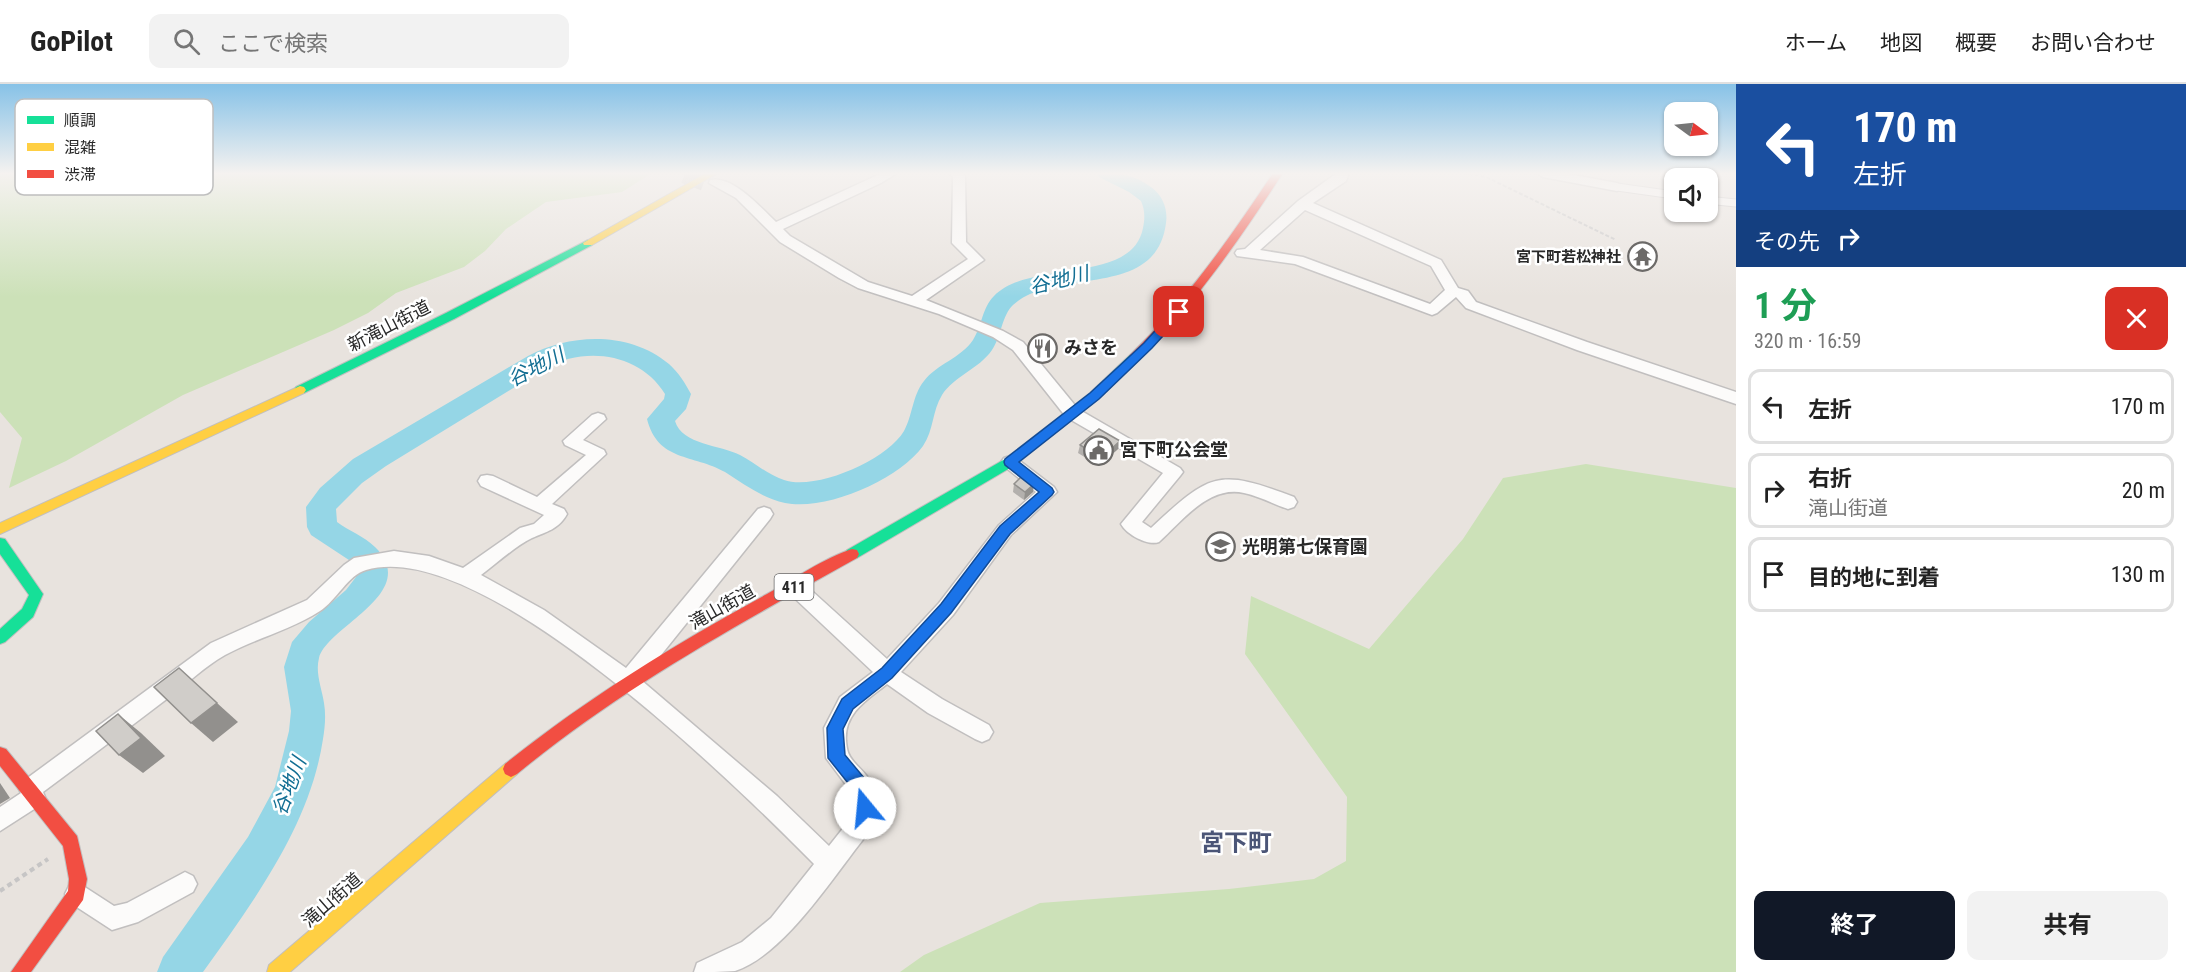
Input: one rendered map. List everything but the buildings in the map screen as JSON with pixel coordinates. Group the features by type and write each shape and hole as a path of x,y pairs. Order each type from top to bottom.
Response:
{"main road":[{"path":"610,220 617,214"},
{"name":"新滝山街道","path":"70,490 396,331 620,214"},
{"name":"新滝山街道","path":"70,490 413,334 457,311 506,298 626,234 657,214"},
{"name":"滝山街道","path":"276,972 542,742 628,681 1010,462 1094,396 1148,345 1179,312 1225,253 1251,214"},
{"path":"0,638 24,618 37,600 36,594 0,542 341,383 413,334"},
{"path":"0,514 70,490"},
{"path":"0,529 70,490"},
{"path":"0,754 71,842 77,886 20,972"}],"street":[{"path":"760,214 784,239 863,285 944,310 998,334 1018,346 1072,413 1174,472 1130,524 1153,537 1204,495 1222,486 1258,490 1288,502"},
{"path":"774,229 800,214"},
{"path":"916,300 977,260 959,243 959,214"},
{"path":"1249,253 1291,214"},
{"path":"1327,214 1436,263 1454,291 1463,294 1471,304 1582,346 1736,398"},
{"path":"1225,253 1249,253 1298,260 1432,310 1454,291"},
{"path":"540,504 598,454 571,441 598,419"},
{"path":"706,972 752,951 779,926 857,829 865,808 864,790 837,758 835,728 847,704 887,673 946,609 1005,530 1048,492 1010,462"},
{"path":"465,577 526,532 540,529 558,514 487,481"},
{"path":"628,681 764,514"},
{"path":"0,820 218,649 315,605 358,564 379,560 408,559 480,582 508,598 628,681 769,803 829,863"},
{"path":"795,586 887,673 935,706 982,732"},
{"path":"77,886 112,918 130,914 185,884"}],"path":[{"path":"1563,214 1616,240"},
{"path":"0,891 71,842"}],"green space":[{"path":"0,214 528,214 506,229 485,251 464,267 396,293 368,313 334,330 183,395 66,461 9,488 22,438 0,412"},
{"path":"1586,464 1736,488 1736,972 900,972 924,955 1040,903 1229,889 1314,879 1346,861 1347,797 1245,654 1251,596 1369,649 1463,539 1503,478"}],"waterway":[{"name":"谷地川","path":"178,972 261,851 293,788 300,766 307,727 308,711 301,667 304,652 320,631 357,599 371,577 371,566 368,559 322,527 321,507 340,485 363,467 552,354 568,349 599,347 631,354 646,361 670,381 678,394 677,402 661,419 669,437 677,443 725,460 777,490 800,494 836,487 874,471 904,450 920,426 924,406 933,388 979,350 1005,299 1022,288 1111,270 1130,262 1145,250 1154,231 1156,214"}],"traffic: fast":[{"path":"300,390 450,316 588,243"},
{"path":"852,554 1010,462 1094,396 1134,358"},
{"path":"0,543 36,594 28,613 0,638"}],"traffic: slow":[{"path":"588,243 639,214"},
{"path":"0,529 300,390"},
{"path":"276,972 511,769"}],"traffic: jam":[{"path":"1134,358 1194,293 1250,214"},
{"path":"511,769 550,737 633,679 852,554"},
{"path":"0,754 71,842 78,879 77,894 20,972"}],"place":[{"name":"宮下町若松神社","path":"1642,257"},
{"name":"みさを","path":"1043,348"},
{"name":"宮下町公会堂","path":"1099,450"},
{"name":"光明第七保育園","path":"1221,547"}],"district":[{"name":"宮下町","path":"1236,843"}],"route":[{"path":"865,808 864,790 837,758 835,728 847,704 887,673 946,609 1005,530 1048,492 1010,462 1094,396 1179,312"}]}
